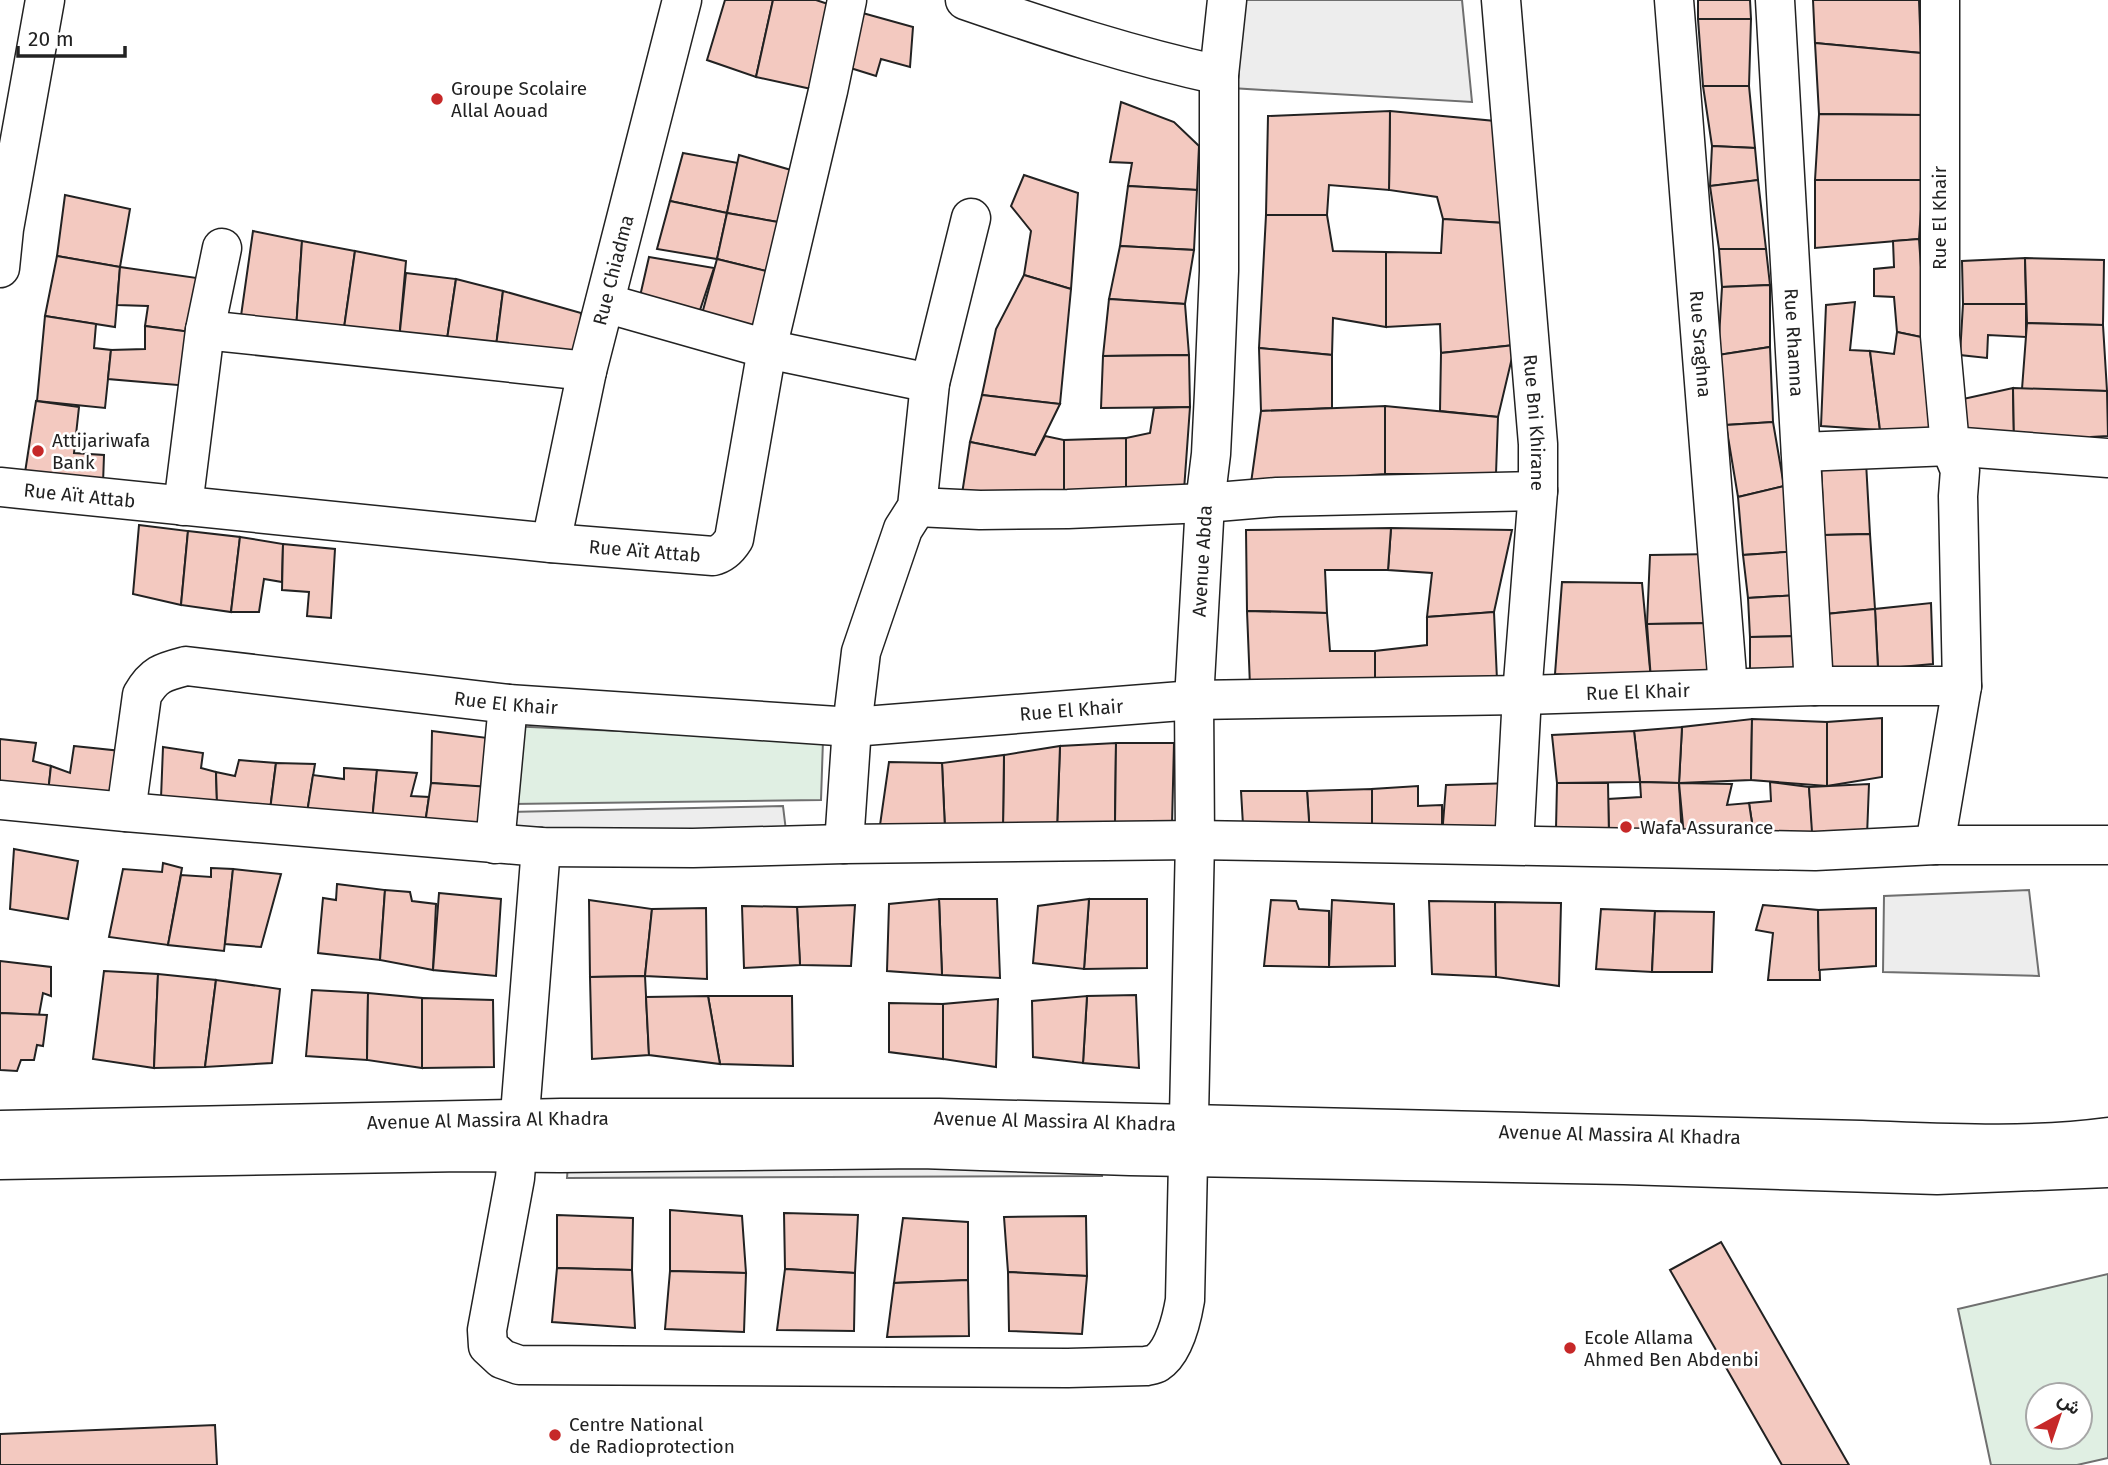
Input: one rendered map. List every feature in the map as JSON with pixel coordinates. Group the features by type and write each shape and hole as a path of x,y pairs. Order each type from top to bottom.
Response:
{"street":[{"path":"0,268 4,229 45,0"},
{"name":"Rue Chiadma","path":"551,543 587,371 682,0"},
{"name":"Rue Aït Attab","path":"0,486 551,543 713,556 719,554 730,546 734,539 767,349 847,0"},
{"path":"965,0 1158,62 1219,75"},
{"name":"Avenue Abda","path":"518,1136 515,1178 487,1330 488,1346 502,1359 519,1365 1135,1367 1157,1363 1169,1349 1181,1324 1185,1300 1195,840 1194,701 1205,503 1211,454 1219,271 1219,75 1227,0"},
{"name":"Rue Bni Khirane","path":"1501,0 1538,444 1538,491 1522,695 1514,845"},
{"name":"Rue Sraghna","path":"1674,0 1728,688"},
{"name":"Rue Rhamna","path":"1775,0 1814,686"},
{"name":"Rue El Khair","path":"1935,845 1962,686 1958,496 1960,470 1950,446 1940,336 1940,0"},
{"path":"844,844 858,672 866,633 902,529 917,507 930,383 971,218"},
{"path":"183,506 205,330 222,248"},
{"path":"606,303 767,349 930,383"},
{"path":"205,330 587,371"},
{"path":"1801,452 1950,446 2108,458"},
{"path":"917,507 980,510 1068,509 1277,497 1538,491"},
{"name":"Rue El Khair","path":"126,812 142,695 149,682 162,673 186,666 508,704 852,727 1194,701 1814,686 1962,686"},
{"path":"495,844 508,704"},
{"path":"0,800 541,847 693,848 1195,840 1815,851 1935,845 2108,845"},
{"path":"518,1136 541,847"},
{"name":"Avenue Al Massira Al Khadra","path":"0,1160 939,1118 1189,1140 1624,1165 1937,1175 2108,1168"},
{"name":"Avenue Al Massira Al Khadra","path":"0,1130 518,1136"},
{"name":"Avenue Al Massira Al Khadra","path":"1189,1140 1862,1140 2031,1144 2108,1138"}],"green space":[{"path":"508,726 823,740 821,800 512,804"},
{"path":"2108,1274 2108,1458 2077,1465 1991,1465 1958,1309"}],"shaded area":[{"path":"1237,0 1462,0 1472,102 1231,88"},
{"path":"783,806 786,831 504,834 506,812"},
{"path":"2029,890 2039,976 1883,972 1884,896"},
{"path":"1101,1163 1102,1176 567,1178 568,1164"}],"building":[{"path":"725,0 773,0 756,77 707,60"},
{"path":"773,0 816,0 843,9 825,92 756,77"},
{"path":"1698,0 1750,0 1751,19 1698,19"},
{"path":"1813,0 1919,0 1921,53 1815,43"},
{"path":"859,12 913,27 910,67 881,59 876,76 844,66"},
{"path":"1698,19 1751,19 1749,86 1703,86"},
{"path":"1815,43 1921,53 1923,115 1819,114"},
{"path":"1703,86 1749,86 1755,148 1712,146"},
{"path":"1121,102 1174,122 1199,146 1197,190 1128,186 1132,163 1110,162"},
{"path":"1390,111 1495,121 1504,223 1443,219 1437,197 1389,190"},
{"path":"1390,111 1389,190 1329,185 1327,215 1266,215 1268,116"},
{"path":"1819,114 1923,115 1923,180 1815,180"},
{"path":"1712,146 1755,148 1758,180 1710,186"},
{"path":"683,153 738,163 727,213 670,201"},
{"path":"739,155 798,172 784,223 727,213"},
{"path":"1024,175 1078,193 1071,289 1024,275 1031,231 1011,206"},
{"path":"1758,180 1766,249 1719,249 1710,186"},
{"path":"1815,180 1923,180 1919,239 1815,248"},
{"path":"1128,186 1197,190 1194,250 1120,246"},
{"path":"65,195 130,209 120,267 57,256"},
{"path":"670,201 727,213 717,259 657,249"},
{"path":"727,213 784,223 774,273 717,259"},
{"path":"1266,215 1327,215 1333,251 1386,252 1386,327 1333,318 1332,355 1259,348"},
{"path":"1443,219 1504,223 1515,345 1441,353 1440,324 1386,327 1386,252 1441,253"},
{"path":"253,231 302,241 296,330 240,323"},
{"path":"1919,239 1926,338 1897,332 1894,297 1874,296 1874,269 1894,267 1893,241"},
{"path":"302,241 355,251 343,335 296,330"},
{"path":"1120,246 1194,250 1185,304 1109,299"},
{"path":"1719,249 1766,249 1770,285 1722,287"},
{"path":"355,251 406,261 399,340 343,335"},
{"path":"57,256 120,267 115,327 45,316"},
{"path":"649,257 714,268 697,319 638,305"},
{"path":"2025,258 2026,304 1963,304 1962,261"},
{"path":"2025,258 2104,260 2103,325 2027,323"},
{"path":"717,259 774,273 764,330 702,314"},
{"path":"120,267 197,278 191,332 145,326 148,306 117,305"},
{"path":"406,273 456,279 446,346 399,340"},
{"path":"1024,275 1071,289 1060,404 982,395 996,329"},
{"path":"456,279 503,291 495,354 446,346"},
{"path":"1770,285 1770,347 1718,355 1722,287"},
{"path":"503,291 581,313 579,361 495,354"},
{"path":"1109,299 1185,304 1189,355 1103,356"},
{"path":"1855,302 1850,350 1870,351 1880,430 1821,426 1826,305"},
{"path":"1963,304 2026,304 2026,337 1988,335 1987,358 1960,355"},
{"path":"45,316 96,324 94,348 111,350 105,408 37,401"},
{"path":"2027,323 2103,325 2107,391 2022,389"},
{"path":"145,326 191,332 189,386 108,379 111,350 145,349"},
{"path":"1897,332 1926,338 1931,432 1880,430 1870,351 1894,354"},
{"path":"1515,345 1498,417 1440,411 1441,353"},
{"path":"1770,347 1773,422 1726,425 1718,355"},
{"path":"1259,348 1332,355 1332,408 1261,411"},
{"path":"1189,355 1190,407 1101,408 1103,356"},
{"path":"2013,388 2014,441 1963,445 1954,401"},
{"path":"2013,388 2107,391 2108,436 2091,437 2086,445 2014,441"},
{"path":"982,395 1060,404 1035,455 970,442"},
{"path":"36,401 79,407 74,453 104,455 103,484 24,479"},
{"path":"1385,406 1498,417 1496,474 1385,474"},
{"path":"1385,406 1385,474 1251,483 1261,411"},
{"path":"1190,407 1184,490 1126,493 1126,438 1150,433 1154,408"},
{"path":"1773,422 1784,486 1738,497 1726,425"},
{"path":"1045,436 1064,440 1064,495 962,494 970,442 1035,455"},
{"path":"1126,438 1126,493 1064,495 1064,440"},
{"path":"1866,462 1870,534 1824,535 1821,463"},
{"path":"1784,486 1800,551 1743,555 1738,497"},
{"path":"139,525 188,531 181,605 133,594"},
{"path":"1391,528 1512,530 1494,612 1427,617 1432,573 1388,570"},
{"path":"1391,528 1388,570 1325,570 1327,613 1247,611 1246,530"},
{"path":"188,531 240,537 231,612 181,605"},
{"path":"1870,534 1875,609 1826,614 1824,535"},
{"path":"240,537 283,544 282,582 264,579 259,612 231,612"},
{"path":"283,544 335,549 331,618 307,616 309,592 282,590"},
{"path":"1800,551 1799,595 1748,598 1743,555"},
{"path":"1715,554 1719,623 1647,624 1650,555"},
{"path":"1562,582 1642,583 1651,680 1555,674"},
{"path":"1799,595 1803,636 1750,637 1748,598"},
{"path":"1931,603 1933,664 1878,669 1875,609"},
{"path":"1875,609 1878,669 1826,676 1826,614"},
{"path":"1247,611 1327,613 1330,651 1375,651 1375,684 1250,686"},
{"path":"1494,612 1497,680 1375,684 1375,651 1427,645 1427,617"},
{"path":"1719,623 1717,680 1651,680 1647,624"},
{"path":"1803,636 1801,679 1750,679 1750,637"},
{"path":"1882,718 1882,777 1827,786 1827,722"},
{"path":"1752,719 1751,780 1679,783 1682,727"},
{"path":"1752,719 1827,722 1827,786 1751,780"},
{"path":"1682,727 1679,783 1640,782 1634,731"},
{"path":"432,731 488,738 483,787 431,783"},
{"path":"1634,731 1640,782 1557,783 1552,735"},
{"path":"0,739 36,743 33,761 51,766 48,793 0,789"},
{"path":"1116,743 1115,824 1057,829 1060,746"},
{"path":"1116,743 1174,743 1172,825 1115,824"},
{"path":"74,746 121,751 114,799 48,793 51,766 70,773"},
{"path":"1060,746 1057,829 1003,826 1004,755"},
{"path":"163,747 203,753 201,768 216,772 217,803 161,798"},
{"path":"1004,755 1003,826 945,830 942,763"},
{"path":"239,760 276,763 270,810 217,803 216,772 235,776"},
{"path":"889,762 942,763 945,830 880,825"},
{"path":"276,763 315,764 307,813 270,810"},
{"path":"344,768 377,770 372,821 307,813 313,775 344,779"},
{"path":"377,770 417,773 411,796 429,797 425,824 372,821"},
{"path":"1640,782 1679,783 1682,838 1609,837 1608,799 1641,797"},
{"path":"1770,782 1809,787 1813,836 1754,836 1749,803 1771,801"},
{"path":"431,783 490,787 488,830 425,824"},
{"path":"1514,783 1495,836 1442,836 1446,785"},
{"path":"1557,783 1608,783 1609,837 1556,829"},
{"path":"1679,783 1732,784 1727,805 1749,803 1754,836 1684,836"},
{"path":"1869,784 1867,836 1813,847 1809,787"},
{"path":"1418,786 1418,806 1442,805 1442,836 1372,837 1372,789"},
{"path":"1372,789 1372,837 1310,835 1307,791"},
{"path":"1241,791 1307,791 1310,835 1243,825"},
{"path":"14,849 78,861 68,919 10,909"},
{"path":"163,863 182,868 168,945 109,937 123,869 162,872"},
{"path":"211,868 233,869 224,951 168,945 181,875 211,877"},
{"path":"233,869 281,874 261,947 225,944"},
{"path":"337,884 385,890 380,960 318,953 323,898 336,900"},
{"path":"385,890 410,892 412,901 436,904 433,970 380,960"},
{"path":"439,893 501,899 496,976 433,970"},
{"path":"939,899 997,899 1000,978 942,975"},
{"path":"939,899 942,975 887,971 889,904"},
{"path":"1089,899 1147,899 1147,968 1084,969"},
{"path":"1089,899 1084,969 1033,963 1038,906"},
{"path":"589,900 652,909 645,976 590,977"},
{"path":"1271,900 1296,901 1299,909 1329,911 1329,967 1264,966"},
{"path":"1332,900 1394,904 1395,966 1329,967"},
{"path":"1429,901 1495,902 1496,977 1432,974"},
{"path":"1495,902 1561,903 1559,986 1496,977"},
{"path":"855,905 851,966 800,965 797,907"},
{"path":"1763,905 1818,910 1820,980 1768,980 1773,933 1756,930"},
{"path":"742,906 797,907 800,965 744,968"},
{"path":"706,908 707,979 645,976 652,909"},
{"path":"1876,908 1876,966 1819,970 1818,910"},
{"path":"1601,909 1655,911 1652,972 1596,969"},
{"path":"1655,911 1714,912 1712,972 1652,972"},
{"path":"0,961 51,967 51,996 43,993 39,1015 0,1013"},
{"path":"104,971 158,974 154,1068 93,1059"},
{"path":"158,974 216,980 205,1067 154,1068"},
{"path":"645,976 649,1055 592,1059 590,977"},
{"path":"216,980 280,989 272,1063 205,1067"},
{"path":"312,990 368,993 367,1060 306,1056"},
{"path":"368,993 422,998 422,1068 367,1060"},
{"path":"1136,995 1139,1068 1083,1063 1087,996"},
{"path":"708,996 792,996 793,1066 720,1064"},
{"path":"708,996 720,1064 649,1055 646,997"},
{"path":"1087,996 1083,1063 1033,1057 1032,1001"},
{"path":"422,998 493,1000 494,1067 422,1068"},
{"path":"998,999 996,1067 943,1059 943,1004"},
{"path":"889,1003 943,1004 943,1059 889,1052"},
{"path":"0,1013 47,1015 43,1046 37,1045 34,1060 21,1060 17,1071 0,1070"},
{"path":"670,1210 742,1216 746,1273 670,1271"},
{"path":"784,1213 858,1215 855,1273 785,1269"},
{"path":"557,1215 633,1218 632,1270 557,1268"},
{"path":"1086,1216 1087,1276 1008,1272 1004,1217"},
{"path":"903,1218 968,1222 968,1280 894,1283"},
{"path":"1721,1242 1849,1465 1782,1465 1670,1270"},
{"path":"557,1268 632,1270 635,1328 552,1322"},
{"path":"785,1269 855,1273 854,1331 777,1330"},
{"path":"670,1271 746,1273 744,1332 665,1329"},
{"path":"1008,1272 1087,1276 1082,1334 1009,1331"},
{"path":"968,1280 969,1336 887,1337 894,1283"},
{"path":"215,1425 217,1465 0,1465 0,1434"}],"place":[{"name":"Groupe Scolaire Allal Aouad","path":"437,99"},
{"name":"Attijariwafa Bank","path":"38,451"},
{"name":"Wafa Assurance","path":"1626,827"},
{"name":"Ecole Allama Ahmed Ben Abdenbi","path":"1570,1348"},
{"name":"Centre National de Radioprotection","path":"555,1435"}]}
